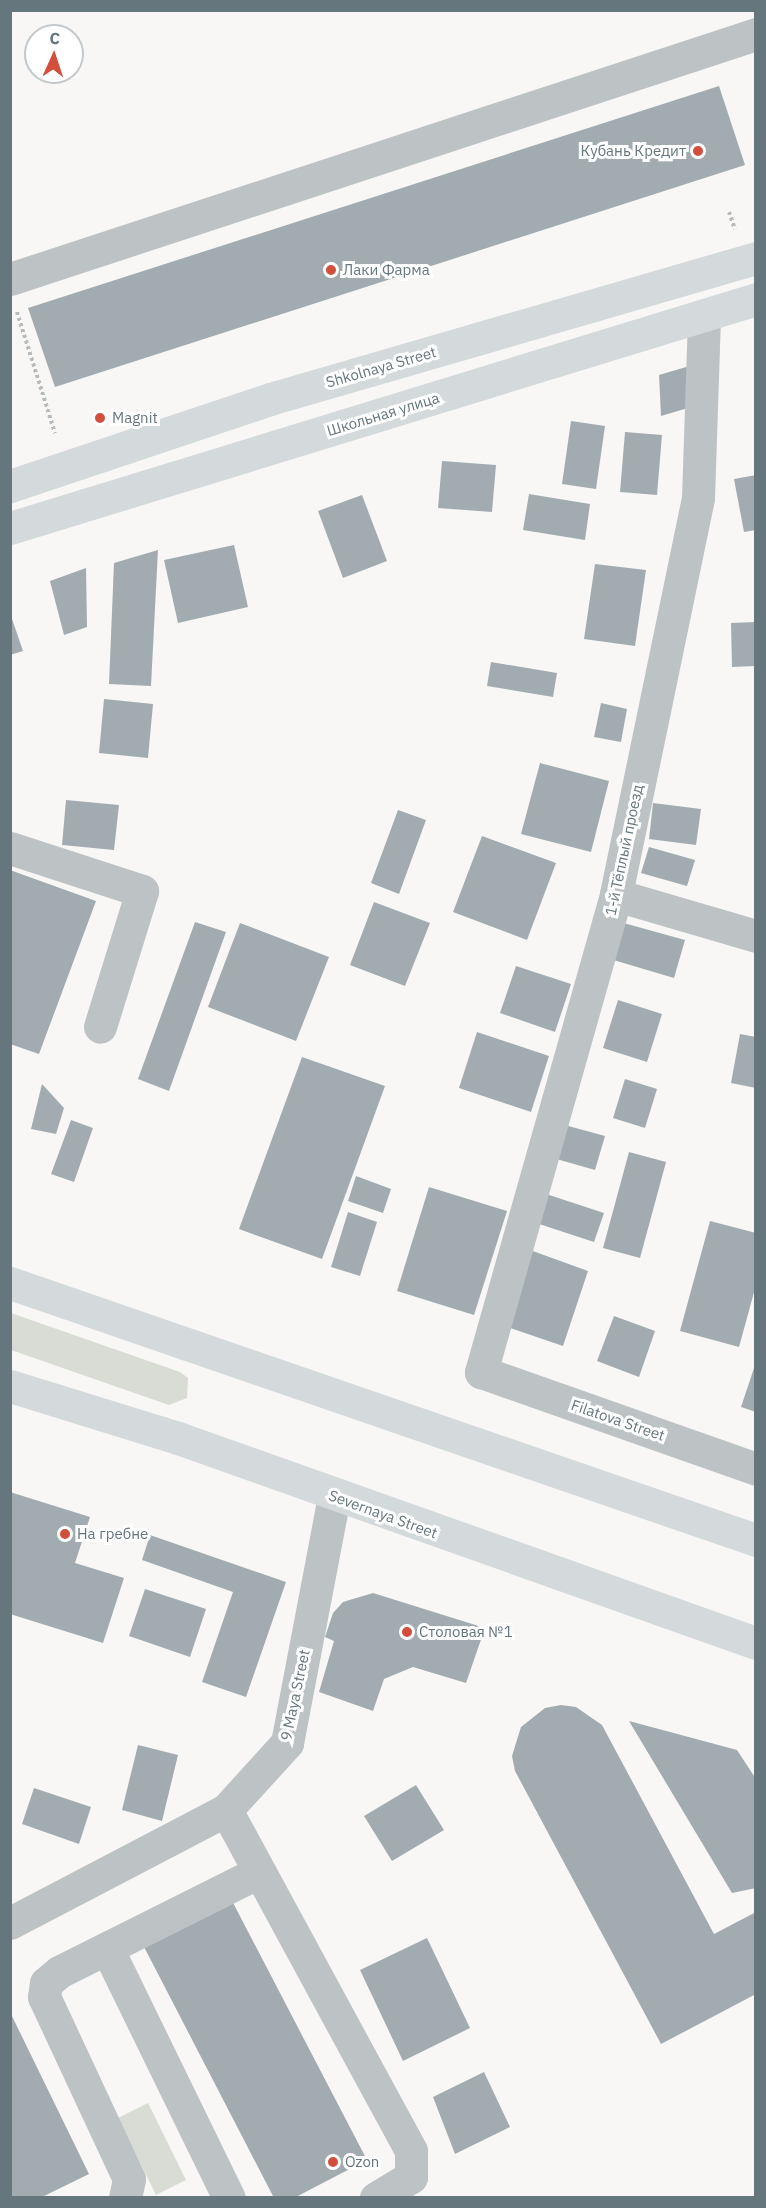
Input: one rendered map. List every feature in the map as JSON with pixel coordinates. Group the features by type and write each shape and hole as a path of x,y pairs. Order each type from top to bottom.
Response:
{"main road":[{"name":"Shkolnaya Street","path":"10,486 270,399 756,258"},
{"name":"Школьная улица","path":"10,528 704,317 756,299"},
{"path":"10,1283 756,1540"},
{"name":"Severnaya Street","path":"10,1386 178,1438 334,1497 752,1643"}],"street":[{"path":"750,10 756,28"},
{"path":"10,279 756,34"},
{"name":"1-й Тёплый проезд","path":"481,1371 616,895 698,498 704,317"},
{"path":"10,848 142,891 100,1028"},
{"path":"616,895 756,936"},
{"name":"Filatova Street","path":"481,1371 756,1469"},
{"name":"9 Maya Street","path":"10,1923 226,1810 286,1743 334,1497"},
{"path":"226,1810 411,2151 411,2177 376,2198"},
{"path":"125,2198 129,2179 44,1997 46,1983 59,1972 259,1872"},
{"path":"107,1948 229,2198"}],"path":[{"path":"10,310 16,311 57,438"}],"shaded area":[{"path":"11,1313 180,1372 188,1378 187,1398 169,1405 11,1350"},
{"path":"148,2103 186,2180 156,2195 118,2118"}],"building":[{"path":"719,86 745,165 55,387 28,308"},
{"path":"693,365 688,408 661,416 659,375"},
{"path":"571,421 605,426 596,489 562,484"},
{"path":"625,432 662,435 657,495 620,492"},
{"path":"442,461 496,465 492,512 438,508"},
{"path":"756,475 756,530 744,532 734,479"},
{"path":"529,494 590,504 585,540 523,530"},
{"path":"362,495 387,561 343,578 318,511"},
{"path":"234,545 248,607 178,623 164,560"},
{"path":"158,550 151,686 109,684 114,563"},
{"path":"595,564 646,570 635,646 584,639"},
{"path":"86,568 87,627 64,635 50,581"},
{"path":"10,613 23,651 10,655"},
{"path":"756,622 756,666 732,667 731,623"},
{"path":"491,662 557,673 553,697 487,686"},
{"path":"104,699 153,704 148,758 99,753"},
{"path":"601,703 627,709 621,742 594,737"},
{"path":"540,763 609,781 591,852 521,834"},
{"path":"66,800 119,805 114,850 62,845"},
{"path":"653,803 701,809 696,845 649,839"},
{"path":"398,810 426,820 399,894 371,883"},
{"path":"482,836 556,863 527,940 453,912"},
{"path":"649,847 695,860 687,886 641,873"},
{"path":"10,870 96,901 39,1054 10,1044"},
{"path":"374,902 430,923 405,986 350,965"},
{"path":"195,922 226,932 169,1091 138,1079"},
{"path":"620,922 685,940 674,978 610,959"},
{"path":"240,923 329,957 296,1041 208,1007"},
{"path":"516,966 571,984 555,1032 500,1013"},
{"path":"618,1000 662,1014 647,1062 603,1048"},
{"path":"477,1032 549,1056 531,1112 459,1088"},
{"path":"740,1034 756,1037 756,1088 731,1083"},
{"path":"302,1057 385,1086 322,1259 239,1229"},
{"path":"625,1079 657,1089 645,1128 613,1118"},
{"path":"42,1084 64,1108 56,1134 31,1129"},
{"path":"71,1120 93,1128 74,1182 51,1174"},
{"path":"561,1124 605,1136 595,1170 553,1158"},
{"path":"629,1152 666,1162 640,1258 603,1248"},
{"path":"356,1176 391,1189 383,1213 348,1201"},
{"path":"429,1187 507,1211 474,1315 397,1291"},
{"path":"540,1192 604,1213 594,1242 530,1221"},
{"path":"348,1212 377,1222 360,1276 331,1267"},
{"path":"710,1221 756,1233 756,1285 739,1347 680,1331"},
{"path":"530,1250 588,1271 563,1346 504,1326"},
{"path":"614,1316 655,1331 639,1377 597,1361"},
{"path":"756,1365 756,1412 741,1407"},
{"path":"10,1492 90,1517 75,1563 124,1578 103,1643 10,1614"},
{"path":"150,1535 286,1582 246,1697 202,1682 233,1592 142,1560"},
{"path":"145,1589 206,1609 190,1657 129,1636"},
{"path":"373,1593 485,1628 466,1683 413,1667 384,1679 373,1711 319,1692 334,1641 325,1637 333,1613 343,1602"},
{"path":"561,1705 576,1707 602,1725 714,1934 756,1912 756,1994 661,2044 515,1771 512,1756 521,1727 545,1708"},
{"path":"629,1721 737,1750 756,1779 756,1888 732,1893"},
{"path":"138,1745 178,1755 162,1821 122,1810"},
{"path":"416,1785 444,1830 392,1861 364,1816"},
{"path":"34,1788 91,1807 79,1844 22,1824"},
{"path":"230,1897 367,2160 294,2198 274,2198 142,1943"},
{"path":"427,1938 470,2028 403,2061 360,1970"},
{"path":"10,2012 89,2174 40,2198 10,2198"},
{"path":"484,2072 510,2127 455,2154 433,2097"}],"place":[{"name":"Кубань Кредит","path":"698,151"},
{"name":"Лаки Фарма","path":"331,270"},
{"name":"Magnit","path":"100,418"},
{"name":"На гребне","path":"65,1534"},
{"name":"Столовая №1","path":"407,1632"},
{"name":"Ozon","path":"333,2162"}]}
